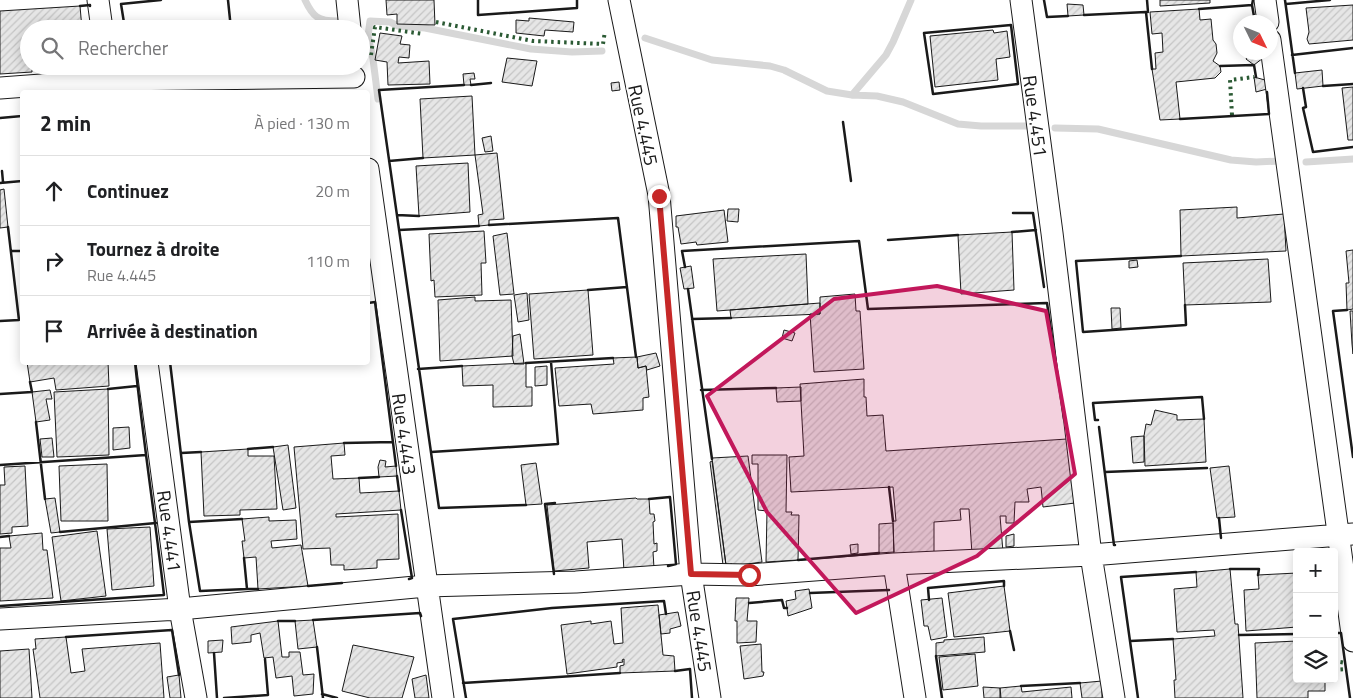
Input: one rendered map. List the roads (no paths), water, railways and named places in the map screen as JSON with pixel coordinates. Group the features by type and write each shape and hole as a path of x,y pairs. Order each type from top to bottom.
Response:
{"street":[{"path":"98,0 101,20"},
{"path":"347,0 349,20"},
{"name":"Rue 4.445","path":"619,0 659,196 691,574 710,698"},
{"name":"Rue 4.451","path":"1021,0 1052,233 1091,555 1114,698"},
{"path":"1265,0 1267,15"},
{"path":"1273,60 1346,535 1353,641"},
{"path":"0,88 109,80 355,78"},
{"name":"Rue 4.443","path":"370,183 443,698"},
{"name":"Rue 4.441","path":"147,365 180,608 196,698"},
{"path":"0,619 180,608 426,586 576,582 691,574 749,575 894,564 1091,555 1346,535"},
{"path":"894,564 915,698"}],"waterway":[{"path":"305,0 314,14 325,20"},
{"path":"852,95 886,55 911,0"},
{"path":"370,21 390,22 398,26 425,28 531,49 572,52 602,51"},
{"path":"645,38 712,60 770,66 784,70 827,91 877,96 903,102 958,124 1029,126"},
{"path":"370,45 378,99"},
{"path":"1055,128 1098,129 1231,160 1280,161"},
{"path":"1306,162 1353,159"}]}
